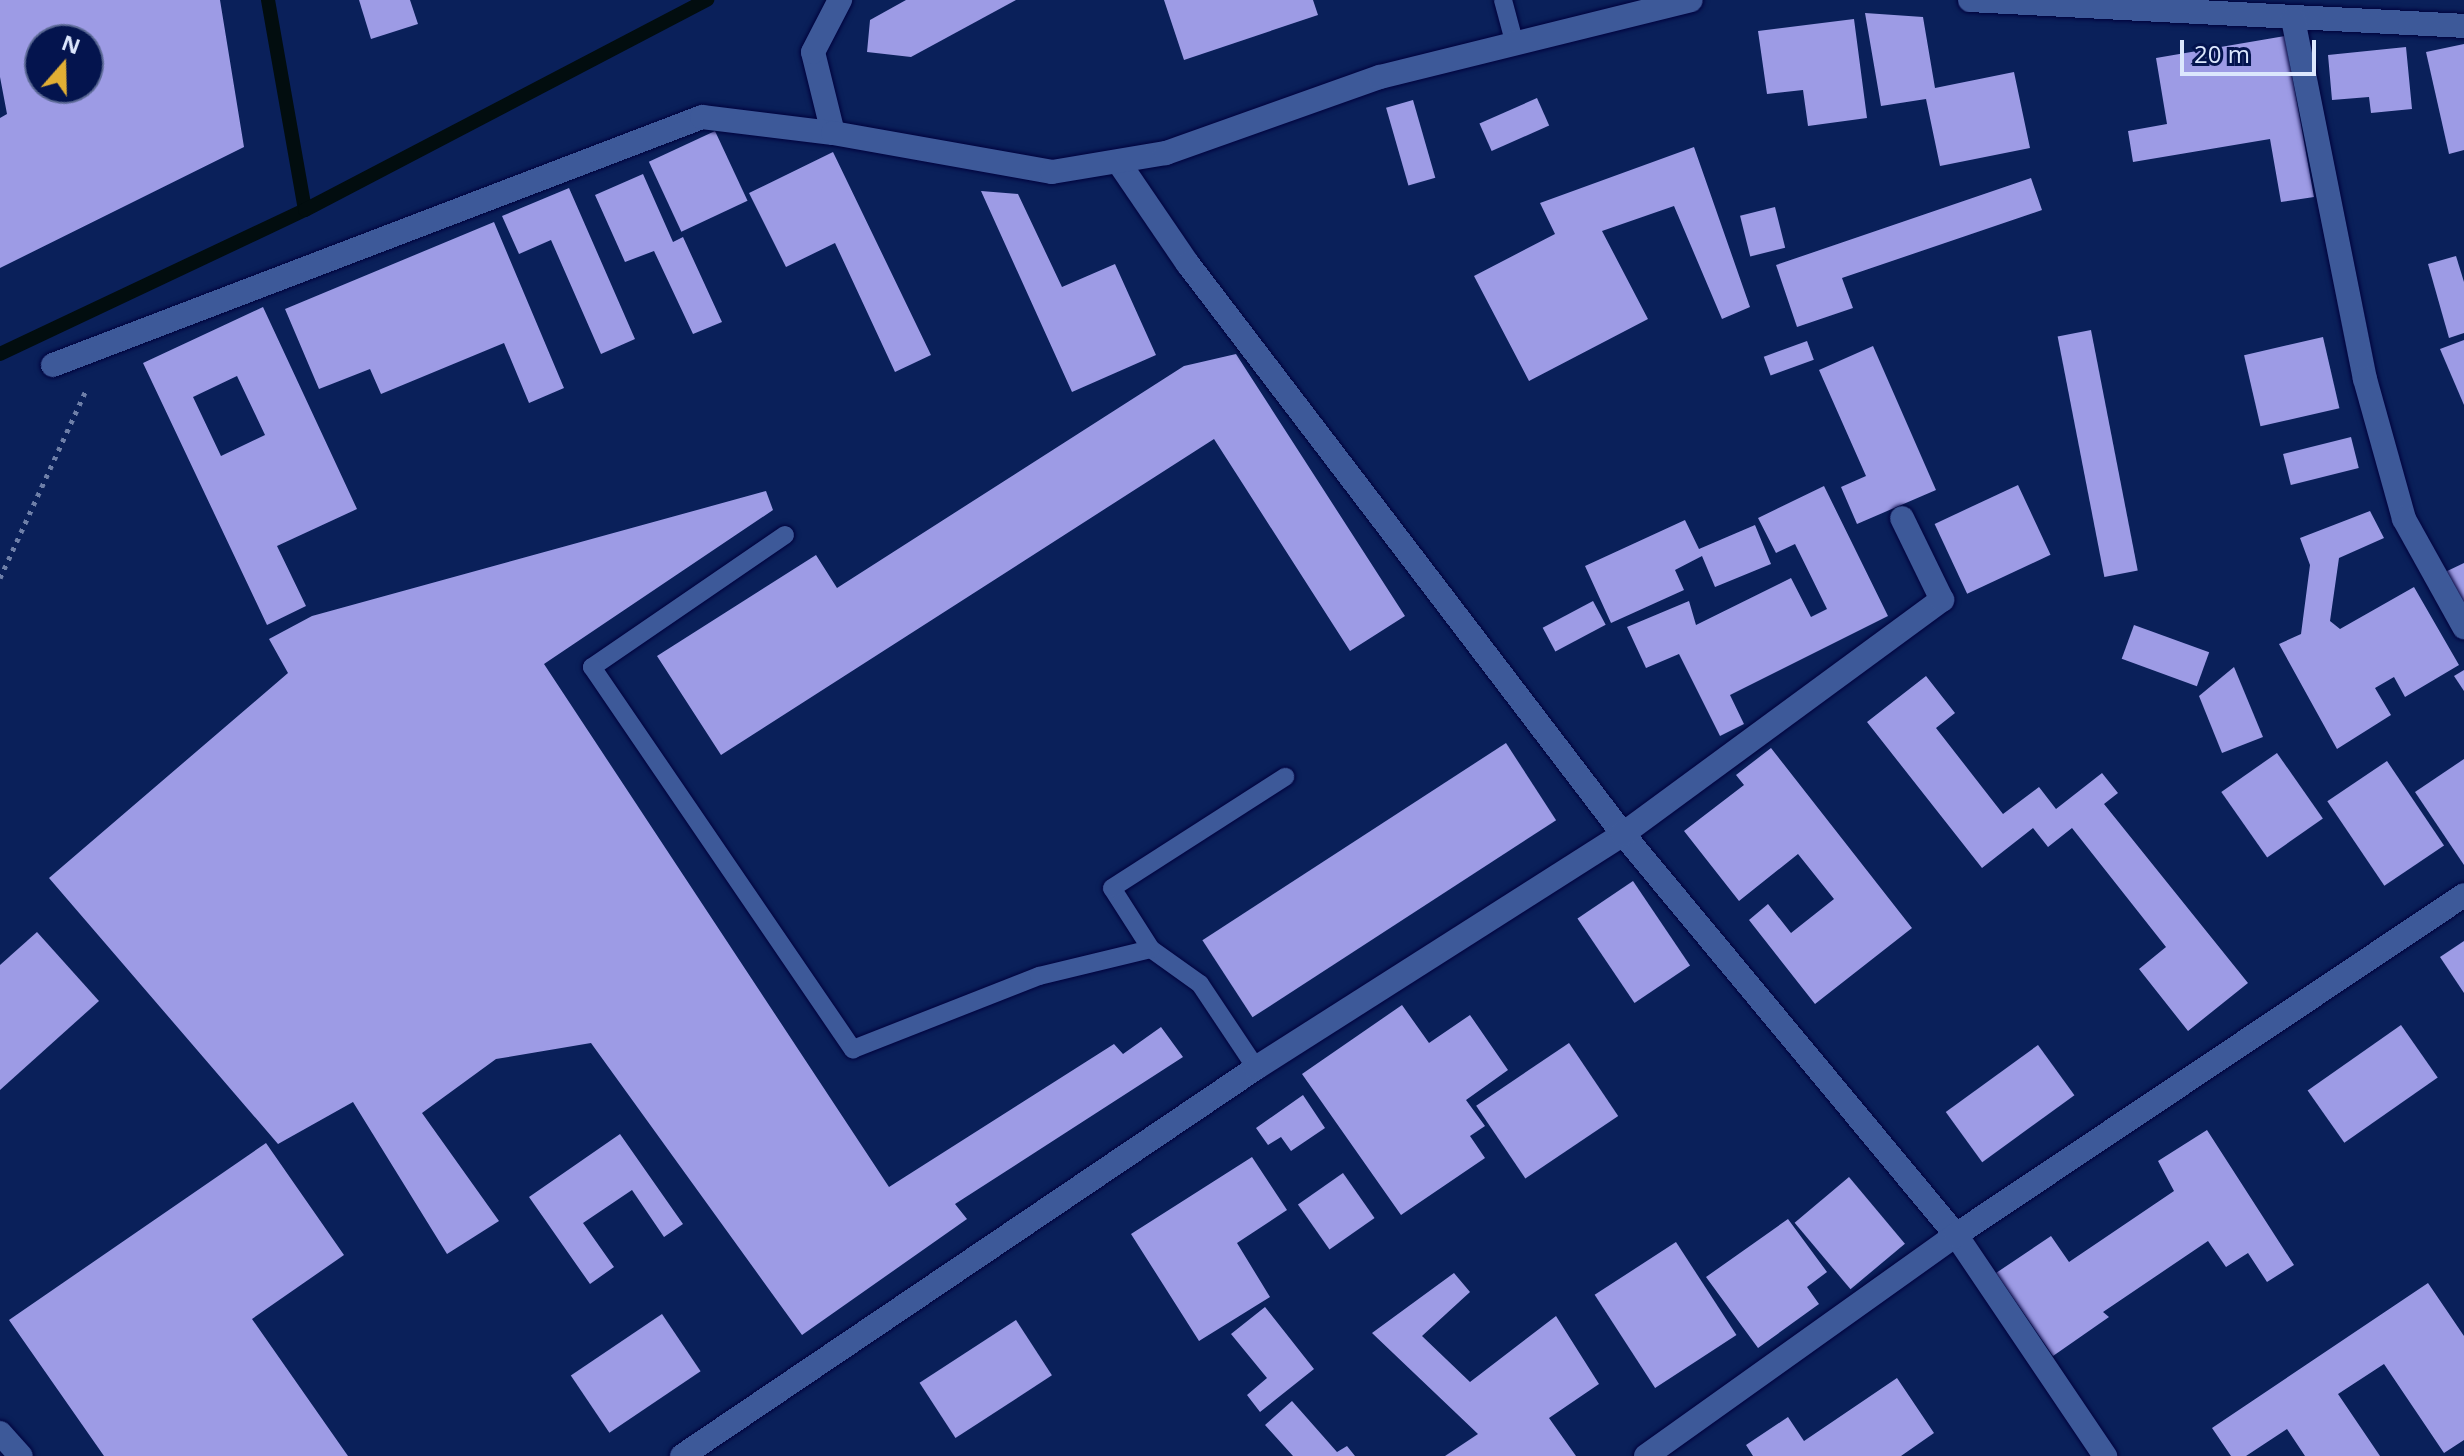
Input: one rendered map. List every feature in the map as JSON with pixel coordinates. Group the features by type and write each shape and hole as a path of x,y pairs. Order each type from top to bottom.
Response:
{"street":[{"path":"833,133 813,52 840,0"},
{"path":"53,365 702,117 833,133 1052,172 1166,153 1380,77 1514,41 1691,0"},
{"path":"1970,0 2464,26"},
{"path":"2293,19 2365,379 2404,519 2464,627"},
{"path":"1119,163 1188,264 1623,834 1956,1235 2105,1456"},
{"path":"682,1456 1256,1068 1623,834 1942,600 1902,518"},
{"path":"1646,1456 1956,1235 2464,895"},
{"path":"0,1433 21,1456"}],"lane":[{"path":"1503,0 1514,41"},
{"path":"785,535 592,667 853,1049 1039,976 1151,949"},
{"path":"1256,1068 1200,984 1151,949 1112,888 1285,777"}],"path":[{"path":"0,578 25,533 105,345"}],"building":[{"path":"0,0 220,0 244,147 0,268 0,118 7,114 0,77"},
{"path":"359,0 410,0 418,24 371,39"},
{"path":"906,0 1016,0 911,57 867,52 870,20"},
{"path":"1164,0 1313,0 1318,15 1184,60"},
{"path":"1865,13 1923,17 1935,88 2014,72 2030,148 1940,166 1926,99 1881,106"},
{"path":"1854,19 1867,118 1808,126 1803,90 1767,94 1758,31"},
{"path":"2285,36 2314,197 2281,202 2270,139 2133,162 2128,131 2167,124 2156,58"},
{"path":"2464,44 2464,150 2449,154 2426,52"},
{"path":"2406,47 2412,109 2371,113 2369,97 2332,100 2328,55"},
{"path":"1537,98 1549,125 1492,151 1479,124"},
{"path":"1413,100 1435,178 1408,186 1386,108"},
{"path":"715,131 748,201 681,232 649,162"},
{"path":"1694,147 1750,307 1722,319 1674,206 1602,231 1648,319 1529,381 1474,276 1555,234 1540,203"},
{"path":"833,152 931,355 895,372 835,243 786,267 749,193"},
{"path":"643,174 673,242 683,237 722,322 693,334 654,251 625,262 595,195"},
{"path":"2031,178 2042,210 1842,278 1853,308 1797,327 1776,265"},
{"path":"569,188 635,339 601,354 551,240 519,254 502,216"},
{"path":"981,191 1018,194 1062,287 1115,264 1156,355 1072,392"},
{"path":"1775,207 1785,248 1750,256 1740,216"},
{"path":"494,222 564,388 529,403 504,343 381,394 370,369 319,389 285,309"},
{"path":"2456,256 2464,282 2464,333 2449,338 2428,264"},
{"path":"263,307 357,509 277,546 306,606 267,625 143,363","holes":["237,376 265,435 221,456 193,397"]},
{"path":"2091,330 2138,570 2104,577 2058,336"},
{"path":"2323,337 2339,408 2260,426 2244,355"},
{"path":"2464,340 2464,405 2440,349"},
{"path":"1807,341 1814,360 1771,376 1764,357"},
{"path":"1873,346 1936,490 1857,524 1841,487 1866,476 1819,370"},
{"path":"1236,354 1405,616 1350,651 1214,439 721,755 657,656 816,555 837,588 1184,366"},
{"path":"2351,437 2359,468 2291,485 2283,454"},
{"path":"2018,485 2051,555 1967,594 1935,524"},
{"path":"1824,486 1888,616 1730,695 1744,724 1720,736 1679,654 1646,668 1627,627 1689,601 1696,625 1791,578 1811,617 1827,609 1795,544 1776,553 1758,518"},
{"path":"766,491 773,510 544,664 889,1187 1114,1044 1123,1054 1161,1027 1183,1057 955,1204 967,1219 802,1335 591,1043 496,1059 422,1113 499,1221 447,1254 353,1102 278,1144 49,878 288,673 269,639 312,616"},
{"path":"2370,511 2384,538 2339,558 2330,621 2340,629 2414,587 2459,665 2405,697 2394,677 2375,688 2391,715 2337,749 2279,644 2301,634 2310,565 2300,538"},
{"path":"1685,520 1699,549 1755,525 1771,564 1715,587 1702,556 1675,570 1684,590 1611,623 1585,566"},
{"path":"2464,563 2464,615 2443,573"},
{"path":"1593,601 1606,625 1555,652 1543,628"},
{"path":"2134,625 2209,652 2197,686 2122,659"},
{"path":"2234,667 2263,737 2222,753 2199,696"},
{"path":"2464,670 2464,691 2454,676"},
{"path":"1926,676 1955,713 1936,728 2003,814 2039,787 2056,809 2102,773 2118,793 2104,804 2248,983 2188,1031 2139,969 2166,947 2072,828 2048,847 2033,828 1982,868 1867,722"},
{"path":"1506,743 1556,820 1253,1017 1202,940"},
{"path":"1771,748 1912,928 1815,1004 1749,920 1768,904 1791,933 1834,899 1798,854 1739,901 1684,831 1744,785 1736,775"},
{"path":"2277,753 2323,819 2267,858 2221,792"},
{"path":"2464,759 2464,865 2415,792"},
{"path":"2387,761 2444,846 2384,886 2327,801"},
{"path":"1633,881 1690,966 1634,1003 1577,918"},
{"path":"37,932 99,1001 0,1090 0,965"},
{"path":"2464,941 2464,993 2440,957"},
{"path":"1402,1005 1429,1043 1470,1015 1508,1070 1466,1100 1485,1126 1470,1136 1485,1158 1401,1215 1302,1074"},
{"path":"2401,1025 2438,1077 2344,1143 2308,1090"},
{"path":"1569,1043 1618,1116 1525,1179 1476,1106"},
{"path":"2038,1045 2074,1095 1982,1162 1946,1112"},
{"path":"1303,1095 1325,1128 1291,1151 1281,1137 1268,1145 1256,1128"},
{"path":"2207,1130 2294,1265 2267,1282 2248,1253 2226,1267 2208,1241 2103,1312 2109,1317 2053,1356 1996,1273 2051,1236 2069,1262 2174,1191 2158,1161"},
{"path":"620,1134 683,1224 664,1237 632,1190 583,1223 614,1267 590,1284 529,1197"},
{"path":"266,1143 344,1255 252,1319 348,1456 104,1456 9,1320"},
{"path":"1252,1157 1287,1210 1237,1243 1270,1297 1199,1341 1131,1234"},
{"path":"1343,1173 1375,1218 1329,1250 1298,1205"},
{"path":"1849,1177 1905,1244 1851,1289 1795,1223"},
{"path":"1788,1219 1827,1272 1807,1287 1819,1304 1758,1348 1706,1277"},
{"path":"1676,1242 1736,1335 1655,1388 1595,1295"},
{"path":"1454,1273 1470,1292 1422,1336 1470,1382 1556,1316 1599,1384 1549,1418 1576,1456 1445,1456 1478,1434 1372,1333"},
{"path":"2428,1283 2464,1336 2464,1440 2444,1453 2384,1364 2338,1394 2380,1456 2305,1456 2287,1429 2246,1456 2231,1456 2212,1428"},
{"path":"1265,1307 1314,1369 1260,1412 1247,1395 1267,1378 1231,1334"},
{"path":"662,1314 701,1371 609,1433 571,1376"},
{"path":"1016,1320 1052,1375 955,1438 920,1383"},
{"path":"1897,1378 1934,1433 1901,1456 1753,1456 1746,1445 1788,1417 1804,1441"},
{"path":"1292,1401 1337,1452 1347,1446 1355,1456 1293,1456 1265,1425"}],"waterway":[{"path":"268,0 305,210"},
{"path":"0,354 305,210 707,0"}]}
